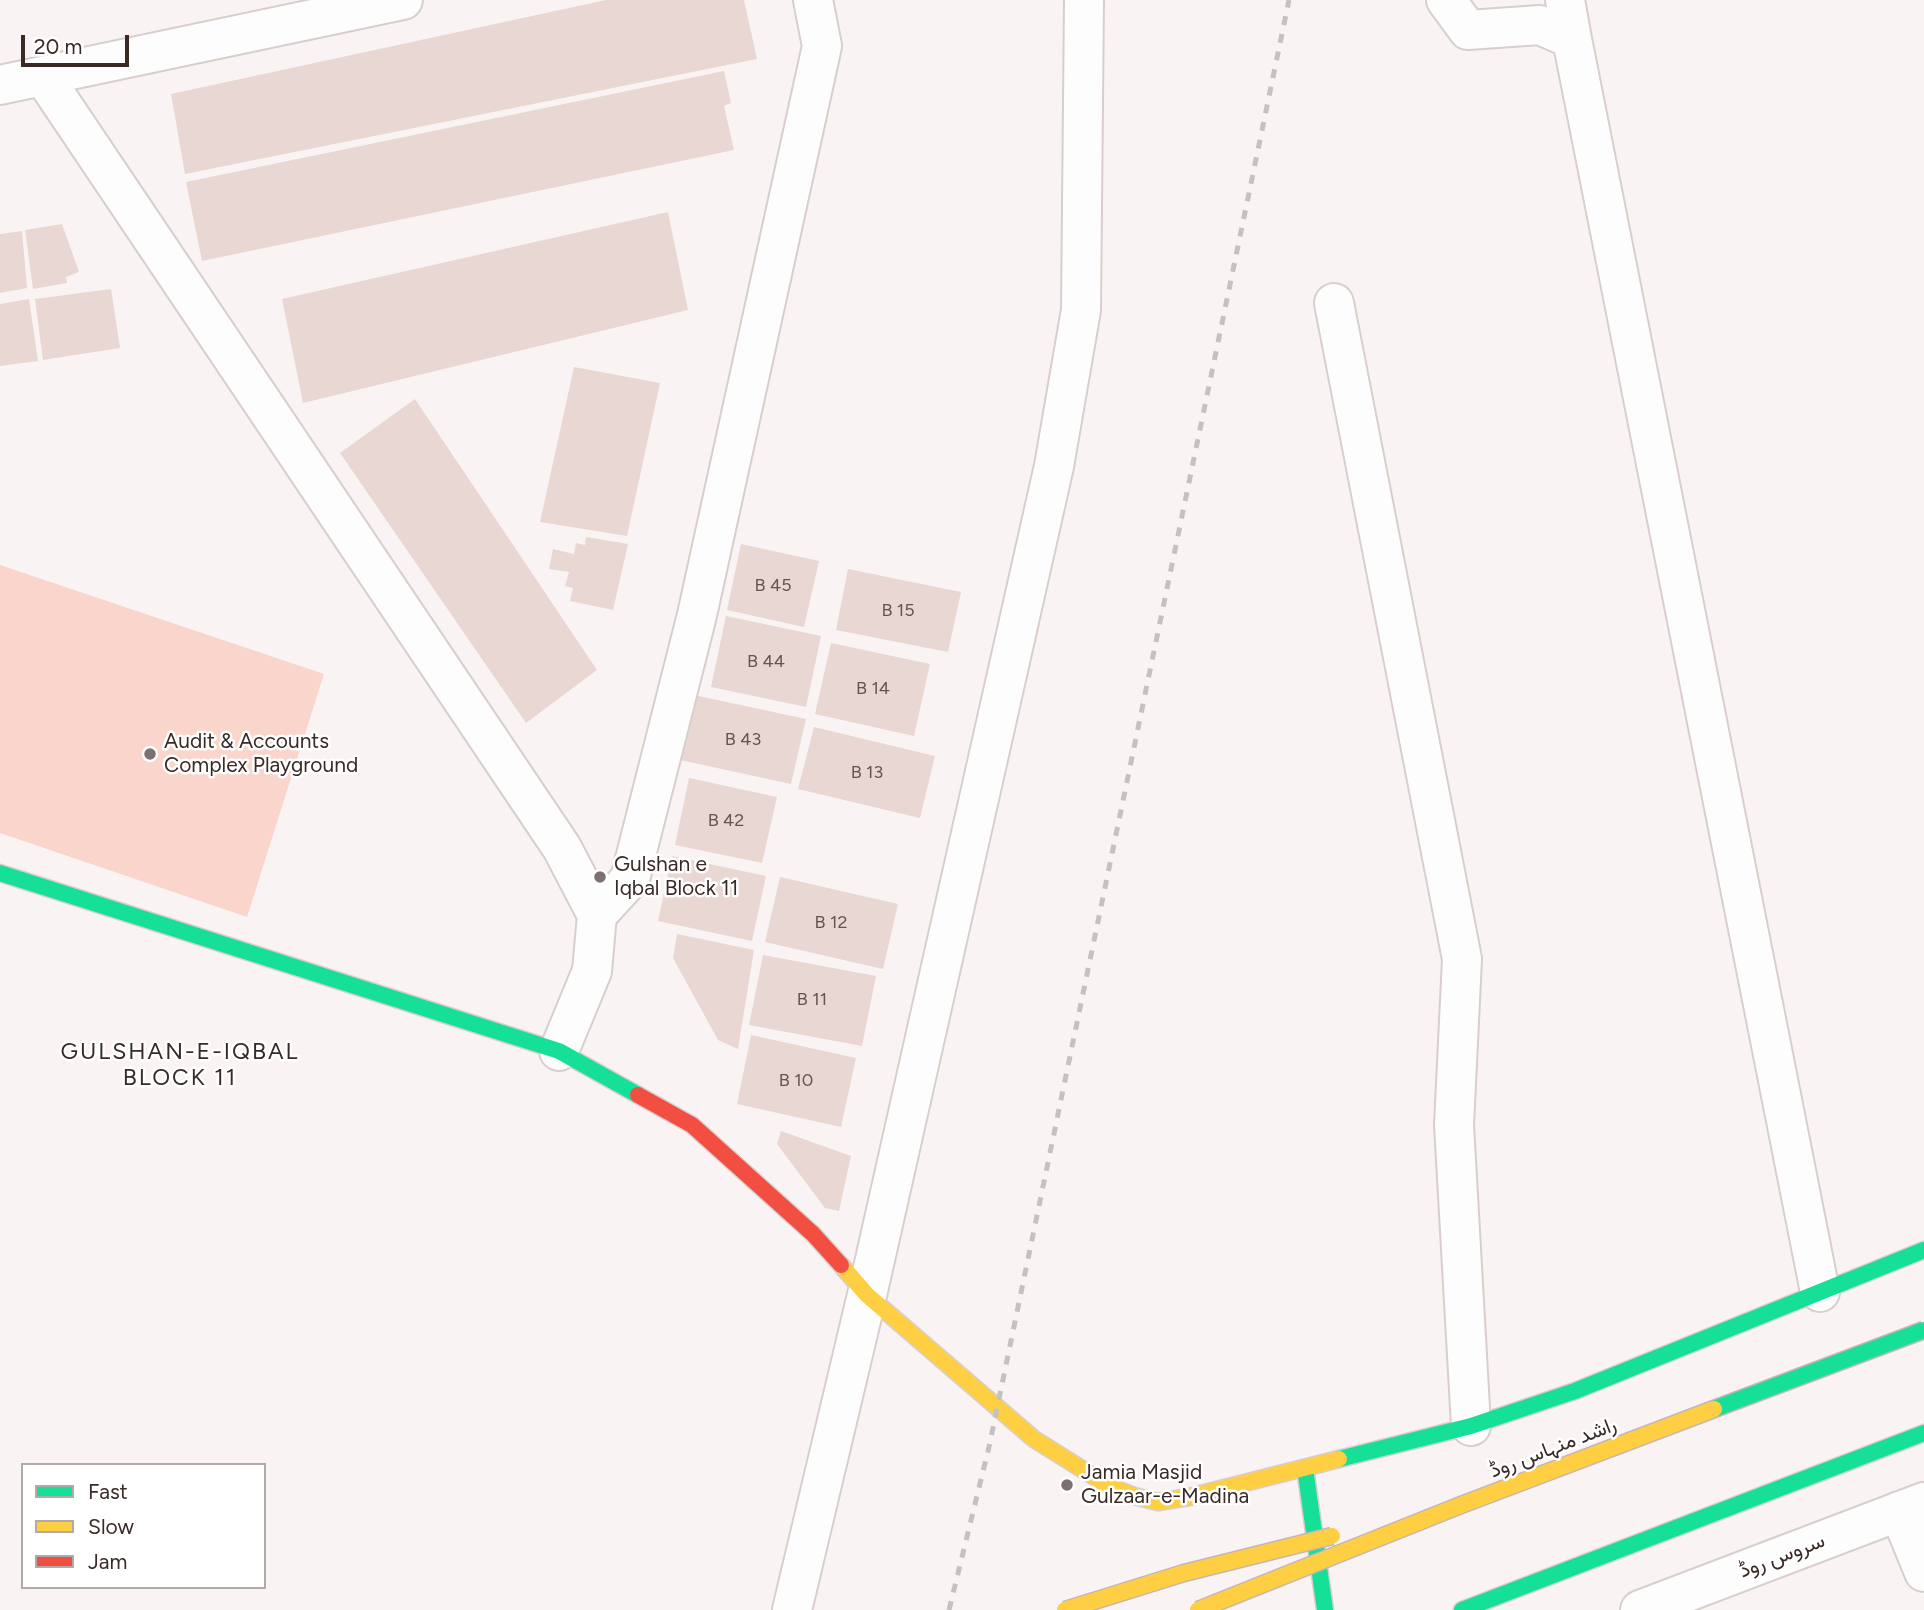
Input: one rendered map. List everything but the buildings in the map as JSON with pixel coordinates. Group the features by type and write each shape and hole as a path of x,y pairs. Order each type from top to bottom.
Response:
{"street":[{"path":"0,85 403,0"},
{"path":"597,915 630,879 697,615 822,46 813,0"},
{"path":"792,1610 867,1295 1054,466 1081,310 1084,0"},
{"path":"1446,0 1468,30 1540,25 1572,39"},
{"path":"1565,0 1819,1292"},
{"path":"43,76 562,848 597,915 592,971 559,1051"},
{"path":"1334,303 1462,959 1454,1125 1472,1426"},
{"path":"0,873 559,1051 692,1125 813,1234 867,1295 1034,1439 1109,1486 1158,1502 1189,1497 1472,1426 1575,1391 1924,1250"},
{"name":"راشد منہاس روڈ","path":"1198,1610 1461,1505 1924,1330"},
{"path":"1462,1610 1924,1433"},
{"path":"1305,1468 1325,1610"},
{"path":"1065,1610 1184,1573 1461,1505"},
{"path":"1911,1506 1924,1573"},
{"name":"سروس روڈ","path":"1657,1607 1911,1506"}],"shaded area":[{"name":"Audit & Accounts Complex Playground","path":"0,565 324,674 247,917 0,833"}],"railway":[{"path":"949,1610 989,1447 1289,0"}],"traffic: fast":[{"path":"0,873 559,1051 638,1095"},
{"path":"1339,1459 1471,1426 1575,1391 1924,1250"},
{"path":"1714,1409 1924,1330"},
{"path":"1462,1610 1924,1433"},
{"path":"1305,1468 1325,1610"}],"traffic: slow":[{"path":"841,1265 867,1295 1034,1439 1109,1486 1134,1496 1158,1502 1189,1497 1339,1459"},
{"path":"1198,1610 1461,1505 1714,1409"},
{"path":"1065,1610 1184,1573 1332,1536"}],"traffic: jam":[{"path":"638,1095 692,1125 813,1234 841,1265"}],"place":[{"name":"Audit & Accounts Complex Playground","path":"150,754"},
{"name":"Gulshan e Iqbal Block 11","path":"600,877"},
{"name":"Jamia Masjid Gulzaar-e-Madina","path":"1067,1485"}],"district":[{"name":"GULSHAN-E-IQBAL BLOCK 11","path":"180,1065"}]}
